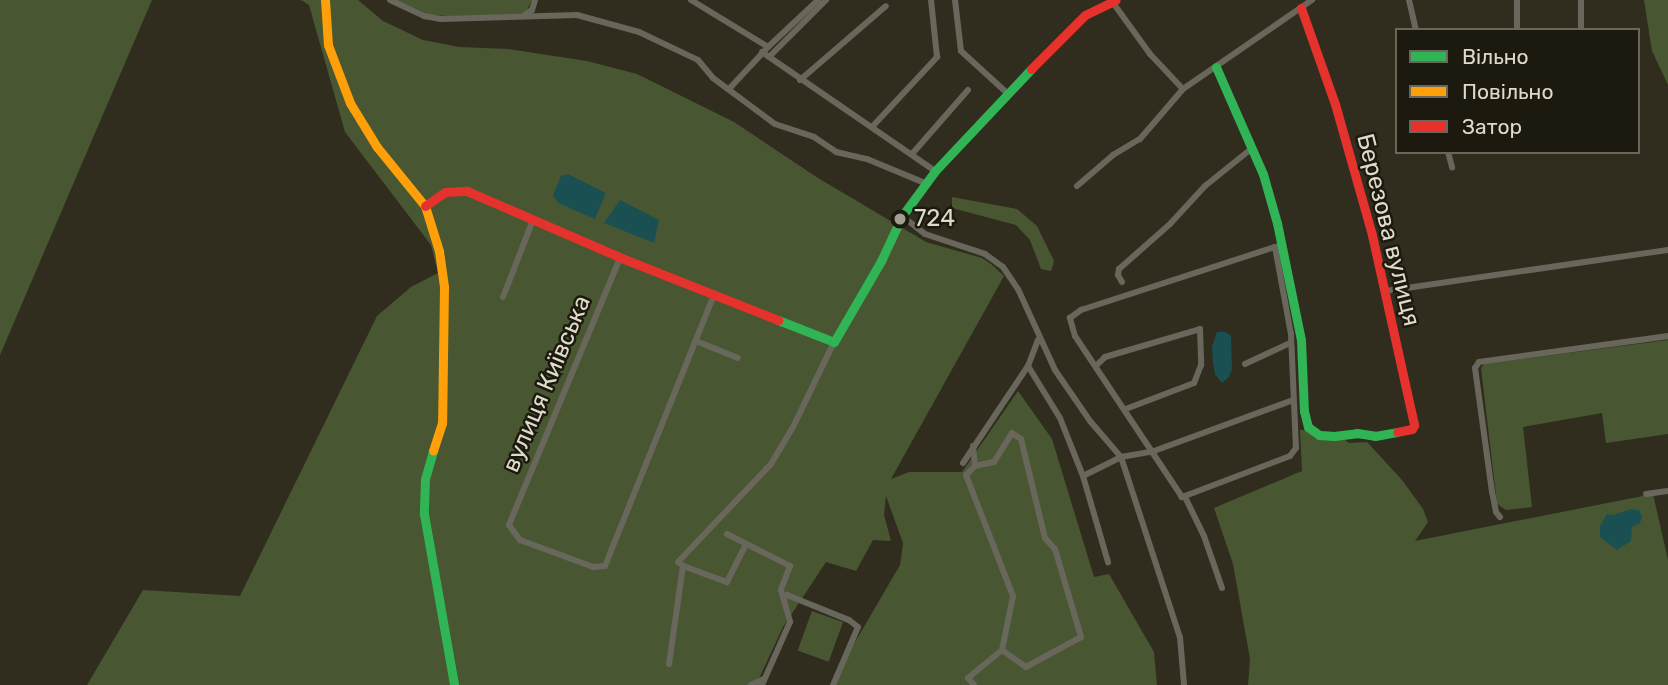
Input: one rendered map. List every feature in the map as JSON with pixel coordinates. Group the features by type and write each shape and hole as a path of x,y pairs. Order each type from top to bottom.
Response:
{"street":[{"path":"325,0 328,45 349,103 377,147 425,206 439,251 444,311 442,423 425,479 424,514 454,685"},
{"path":"390,0 424,16 440,19 525,16 595,18 639,32 698,60 713,78 775,124 814,137 836,152 867,159 925,183"},
{"path":"525,16 532,10 535,0"},
{"path":"691,0 768,47"},
{"path":"765,55 768,47 818,0"},
{"path":"729,89 826,0"},
{"path":"872,127 937,57 930,0"},
{"path":"955,0 961,51 1007,93"},
{"path":"1077,186 1114,155 1140,139 1183,89 1312,0"},
{"path":"1409,0 1416,28"},
{"path":"1517,0 1517,28"},
{"path":"1581,0 1581,28"},
{"path":"747,544 727,582 678,562 771,464 793,427 834,342 881,261 902,216 935,171 1007,93 1085,15 1113,1 1161,68 1183,89"},
{"path":"800,80 886,6"},
{"name":"Березова вулиця","path":"1279,246 1301,340 1304,411 1308,427 1319,435 1357,433 1375,436 1412,429 1414,425 1386,291 1342,127 1301,8"},
{"path":"765,55 935,171"},
{"path":"1185,497 1290,456 1297,442 1289,314 1279,246 1263,174 1216,67"},
{"path":"912,154 968,90"},
{"path":"1122,282 1118,275 1119,269 1170,223 1205,186 1251,149"},
{"path":"1449,154 1452,167"},
{"path":"425,206 445,192 467,191 620,258 715,293 834,342"},
{"path":"902,216 925,234 995,259 1013,280 1055,370 1090,421 1121,457 1180,637 1184,685"},
{"path":"503,297 533,220"},
{"path":"1222,588 1204,536 1185,497 1075,336 1070,318 1074,313 1279,246"},
{"path":"1386,291 1668,250"},
{"name":"вулиця Київська","path":"620,258 509,525 520,540 593,566 605,566 696,341"},
{"path":"715,293 696,341 738,358"},
{"path":"1096,366 1105,357 1200,329 1201,365 1194,383 1126,409"},
{"path":"1500,517 1496,512 1492,492 1475,368 1479,362 1668,336"},
{"path":"963,463 1028,366 1039,338"},
{"path":"1245,364 1290,343"},
{"path":"1028,366 1060,418 1083,476 1108,562"},
{"path":"1083,476 1121,457 1154,452 1293,400"},
{"path":"974,685 968,678 1002,650 1013,596 967,475 975,466 995,462 1012,433 1021,439 1045,538 1055,549 1081,637 1026,667 1002,650"},
{"path":"974,446 975,466"},
{"path":"1646,494 1668,491"},
{"path":"727,534 790,566 781,590 790,622 763,682 751,685"},
{"path":"669,664 683,566"},
{"path":"785,597 787,595 849,620 858,627 833,685"}],"green space":[{"path":"0,0 152,0 0,355"},
{"path":"301,0 358,0 383,21 423,40 459,47 508,49 587,61 637,74 734,122 818,178 926,242 982,258 991,264 1004,276 891,479 909,472 962,472 1018,391 1052,439 1094,577 1109,574 1154,652 1157,685 830,685 900,565 903,543 886,496 884,515 891,541 873,540 856,571 826,562 783,627 756,685 87,685 143,590 240,596 377,316 411,287 438,273 431,245 345,132 309,5"},
{"path":"396,0 532,0 525,14 450,16 430,15"},
{"path":"1644,0 1668,0 1668,85 1652,51"},
{"path":"952,197 1017,209 1037,226 1054,261 1051,271 1041,269 1030,240 1016,225 952,208"},
{"path":"1668,340 1668,434 1606,443 1602,413 1523,427 1532,507 1506,510 1497,504 1481,368 1484,364"},
{"path":"1300,430 1335,432 1349,443 1367,442 1402,480 1423,509 1428,522 1415,541 1653,494 1668,560 1668,685 1248,685 1250,659 1233,564 1214,508 1302,471"},
{"path":"812,611 843,622 829,662 798,650"}],"water":[{"path":"568,174 606,193 595,219 558,203 553,195 561,176"},
{"path":"620,200 659,220 654,243 604,223"},
{"path":"1217,332 1226,332 1231,336 1232,369 1229,377 1222,383 1215,374 1213,363 1212,347"},
{"path":"1631,509 1639,510 1642,517 1640,523 1632,527 1631,541 1617,550 1600,537 1600,526 1607,514 1613,515"}],"traffic: fast":[{"path":"1216,67 1263,174 1277,223 1301,340 1304,411 1308,427 1319,435 1334,436 1357,433 1375,436 1397,432"},
{"path":"778,320 834,342 881,261 902,216 935,171 1031,69"},
{"path":"433,451 425,479 424,514 454,685"}],"traffic: slow":[{"path":"325,0 328,45 350,103 377,147 425,206 439,251 444,287 442,423 433,451"}],"traffic: jam":[{"path":"1031,69 1085,15 1116,0"},
{"path":"1301,8 1335,104 1372,235 1414,425 1412,429 1397,432"},
{"path":"425,206 445,192 467,191 624,259 778,320"}],"place":[{"name":"724","path":"900,219"}]}
